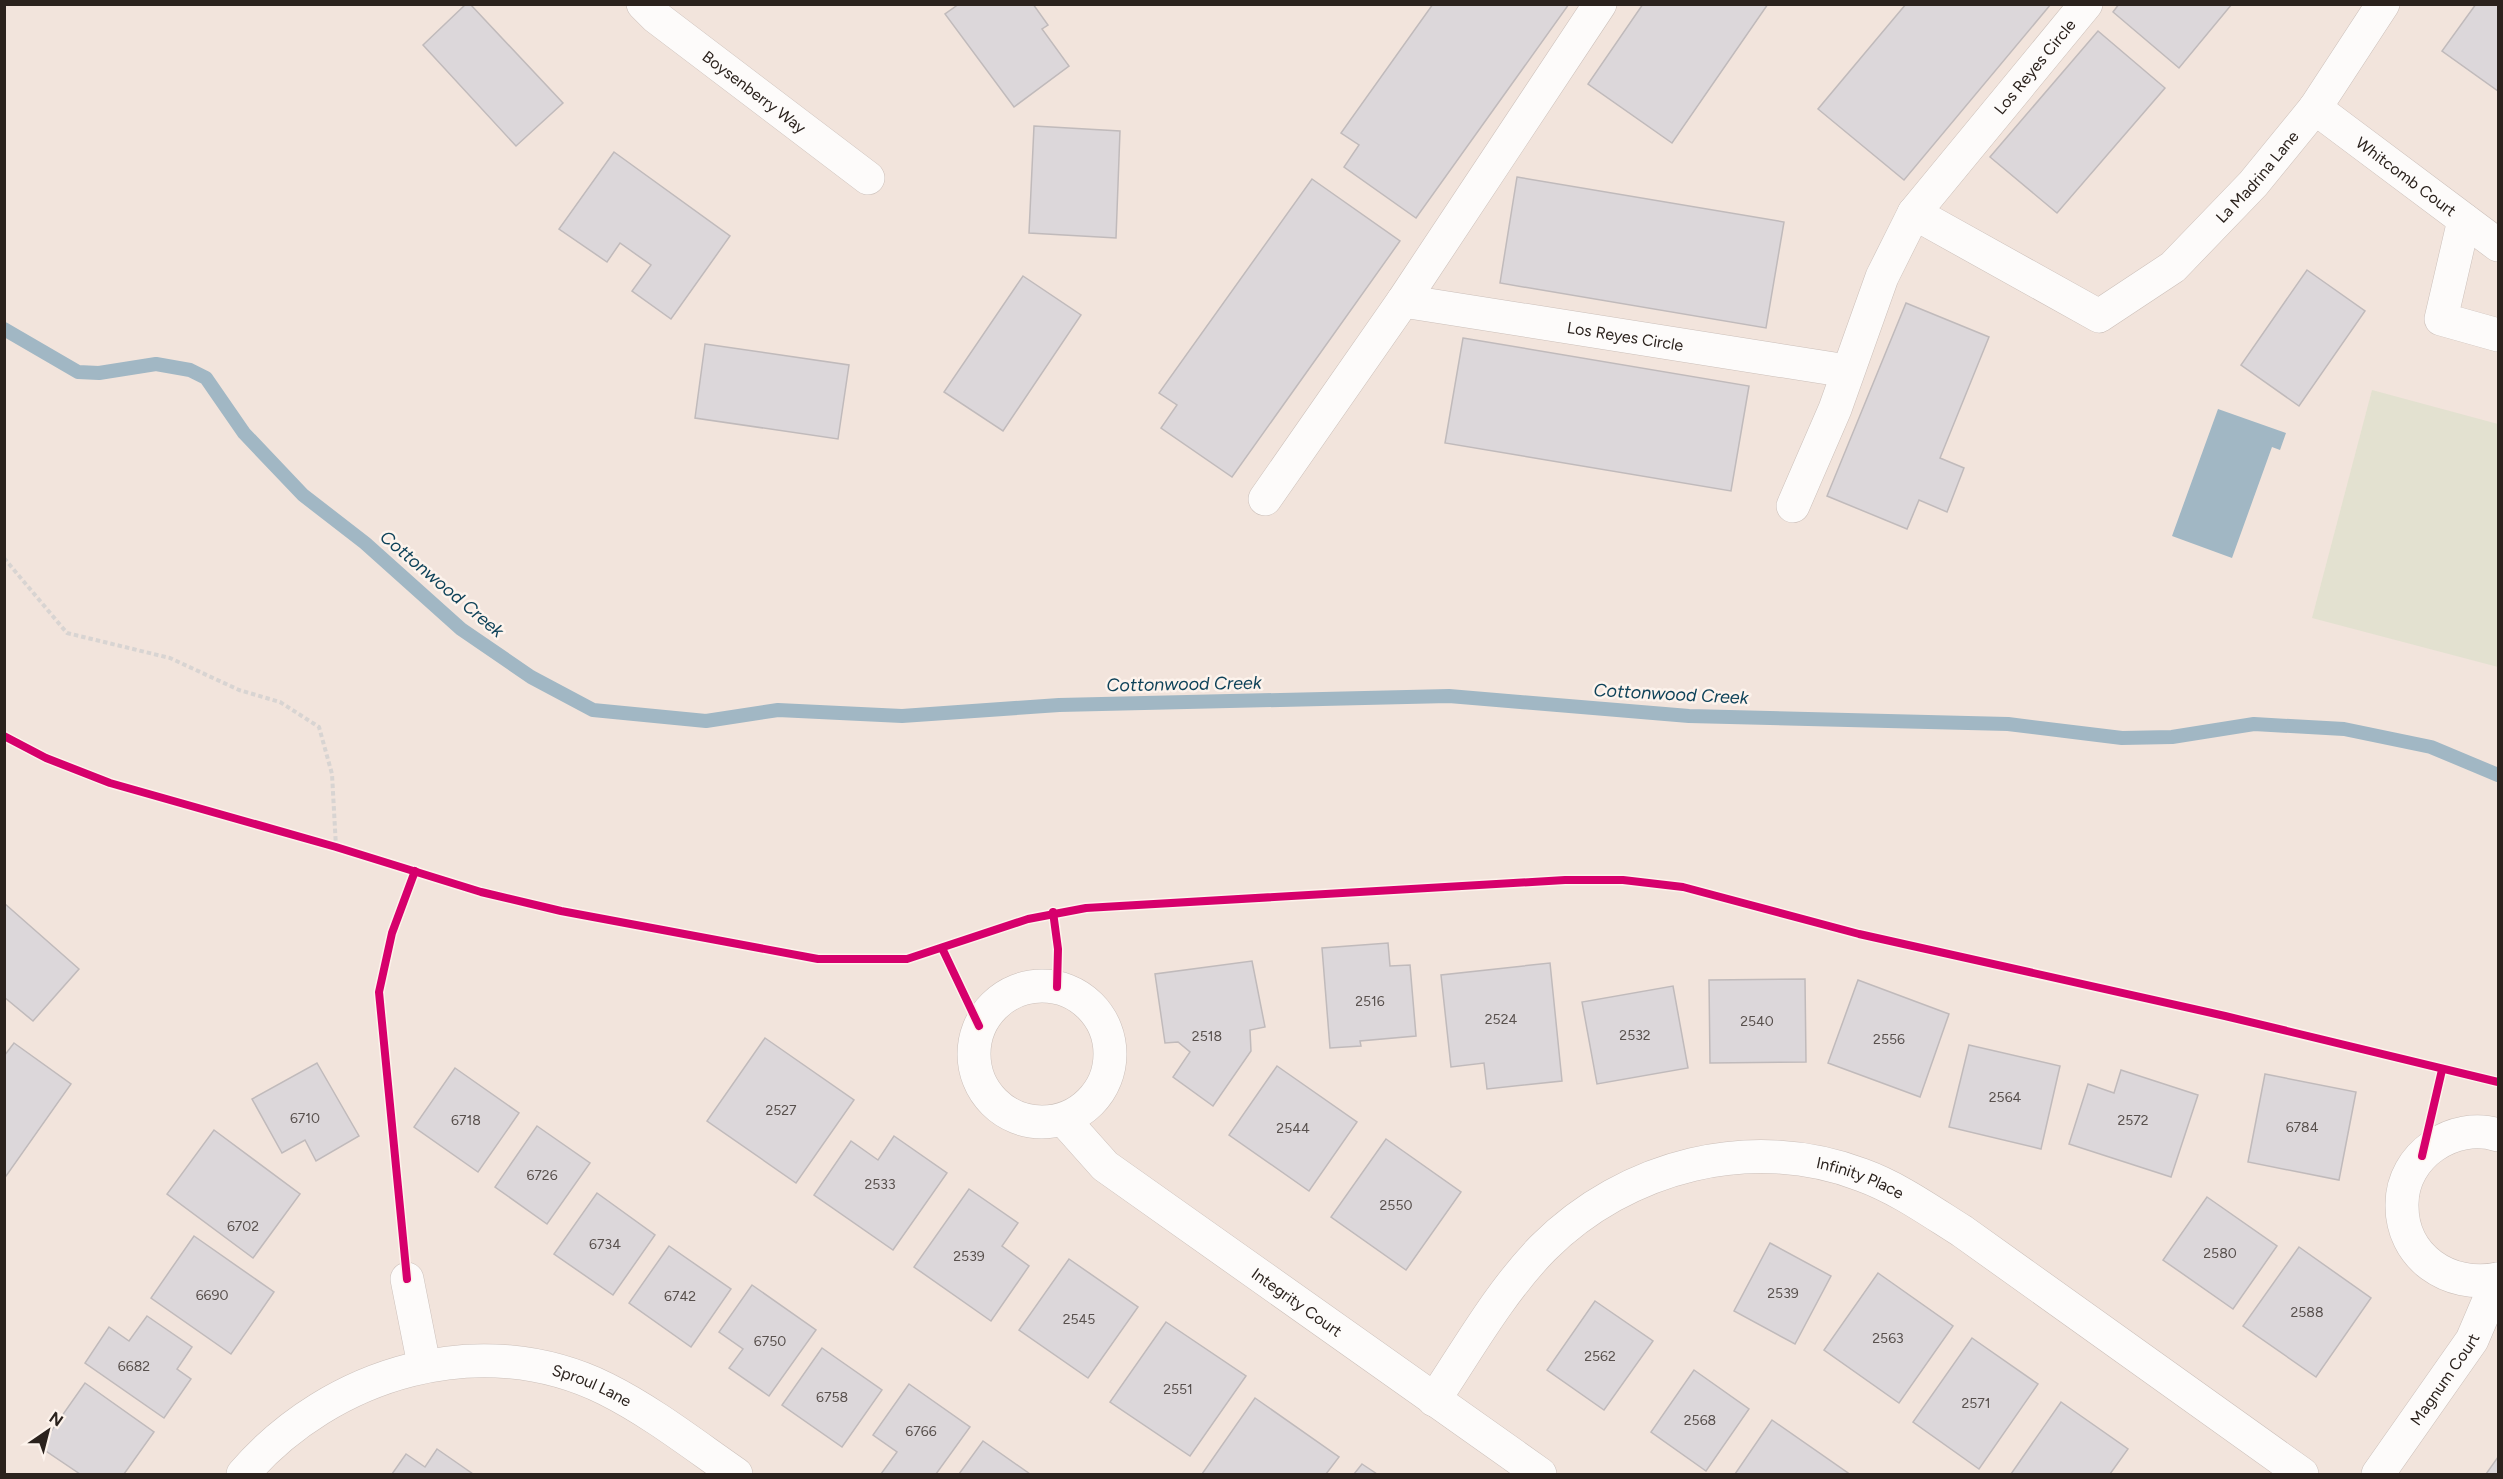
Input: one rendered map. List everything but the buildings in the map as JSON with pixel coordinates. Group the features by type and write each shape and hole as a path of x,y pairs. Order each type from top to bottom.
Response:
{"street":[{"name":"Boysenberry Way","path":"643,4 656,17 868,178"},
{"path":"1265,499 1403,301 1600,4"},
{"name":"Los Reyes Circle","path":"1793,506 1835,409 1882,277 1914,213 2086,4"},
{"name":"La Madrina Lane","path":"1914,213 2099,316 2173,267 2253,184 2315,108 2383,4"},
{"name":"Whitcomb Court","path":"2315,108 2499,245"},
{"path":"2464,220 2441,319 2499,335"},
{"name":"Los Reyes Circle","path":"1403,301 1847,371"},
{"path":"1039,985 1063,988 1084,999 1104,1022 1111,1045 1110,1069 1100,1091 1085,1109 1064,1120 1040,1123 1016,1118 996,1106 975,1073 973,1050 979,1026 996,1003 1016,990 1039,985"},
{"name":"Integrity Court","path":"1064,1120 1105,1167 1540,1474"},
{"name":"Magnum Court","path":"2378,1474 2472,1340 2499,1279 2484,1282 2458,1280 2434,1268 2416,1250 2404,1226 2402,1203 2407,1177 2421,1156 2443,1139 2459,1133 2477,1132 2499,1135"},
{"name":"Infinity Place","path":"1434,1400 1513,1283 1543,1248 1581,1216 1618,1192 1672,1169 1718,1158 1764,1156 1812,1161 1863,1175 1913,1200 1962,1231 2302,1474"},
{"path":"407,1279 424,1365"},
{"name":"Sproul Lane","path":"243,1474 261,1453 333,1400 375,1380 424,1365 471,1361 504,1362 559,1372 605,1388 646,1412 736,1474"}],"path":[{"path":"4,558 67,633 170,658 239,690 280,702 319,727 332,774 336,847"}],"shaded area":[{"path":"2372,390 2498,424 2498,667 2312,618"}],"water":[{"path":"2218,409 2286,433 2280,450 2272,447 2232,558 2172,536"}],"waterway":[{"name":"Cottonwood Creek","path":"4,329 78,372 99,373 156,364 190,370 206,378 244,433 303,495 365,543 461,629 531,677 593,710 706,721 778,710 902,716 1059,705 1449,696 1689,716 2008,724 2122,738 2172,737 2254,724 2344,729 2431,747 2498,775"}],"cycle path":[{"path":"4,736 46,758 110,783 336,847 481,892 561,911 818,959 907,959 1028,919 1086,908 1565,880 1623,880 1683,887 1859,934 2225,1016 2498,1082"},
{"path":"407,1279 379,992 392,933 415,871"},
{"path":"1053,912 1058,949 1057,987"},
{"path":"942,948 979,1026"},
{"path":"2422,1156 2442,1070"}]}
